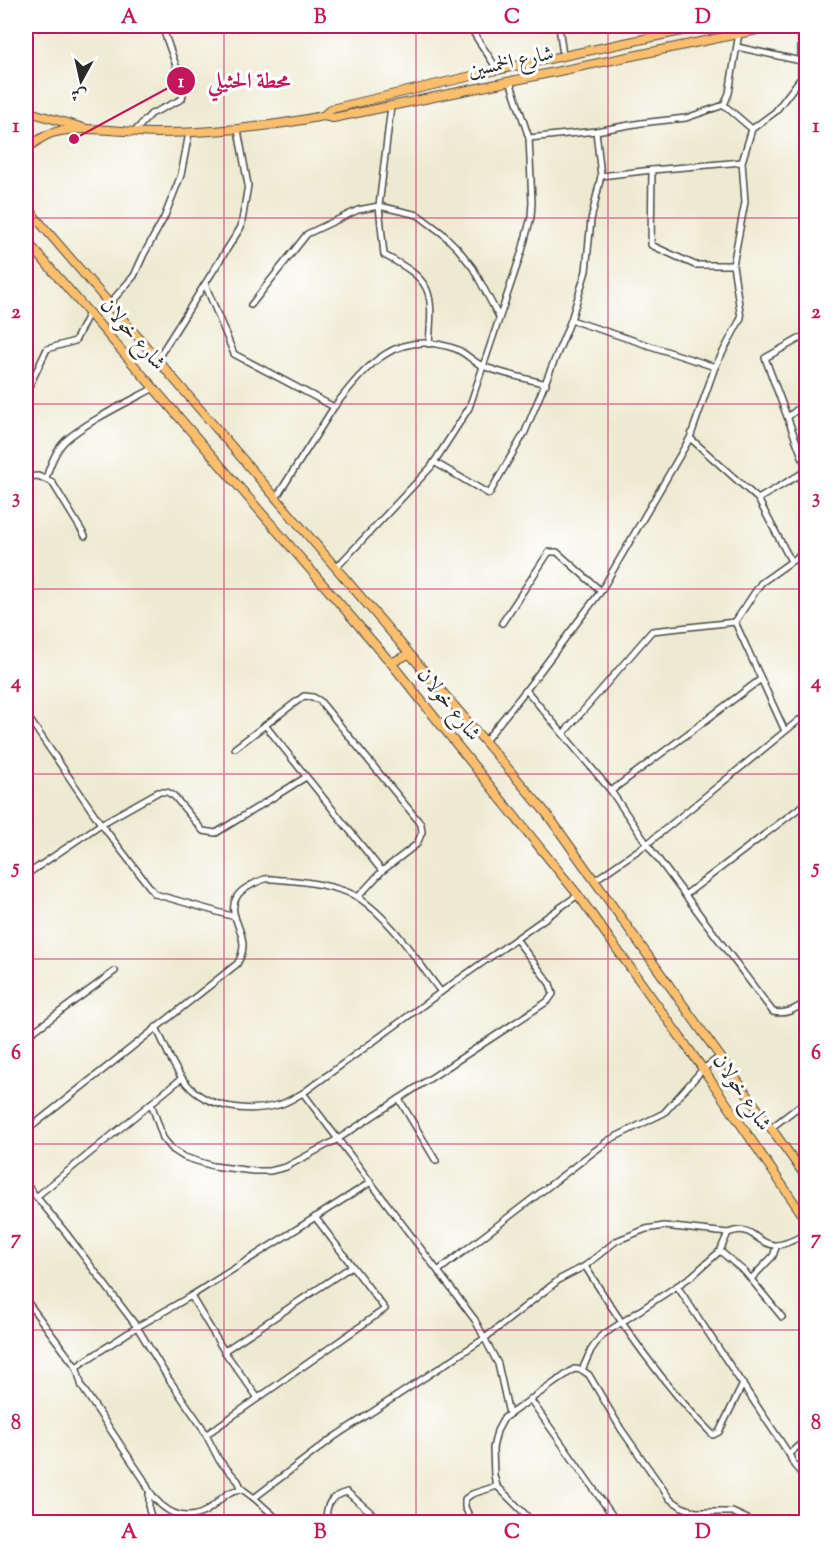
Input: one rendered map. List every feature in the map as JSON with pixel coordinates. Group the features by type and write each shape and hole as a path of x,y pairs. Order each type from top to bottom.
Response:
{"main road":[{"name":"شارع الخمسين","path":"322,116 331,109 497,70 705,26"},
{"name":"شارع الخمسين","path":"26,150 43,137 53,133 88,129 134,132 238,130 322,116 333,118 777,26"},
{"name":"شارع الخمسين","path":"26,111 88,129"},
{"name":"شارع خولان","path":"26,201 35,217 547,814 807,1177"},
{"name":"شارع خولان","path":"26,240 391,663 578,895 703,1069 807,1220"},
{"path":"391,663 409,654"}],"street":[{"path":"134,132 151,114 182,99 184,88 164,32 166,26"},
{"path":"470,26 497,70"},
{"path":"558,26 563,56"},
{"path":"801,26 801,78 807,86"},
{"path":"530,138 686,118 724,105 729,93 739,33"},
{"path":"737,47 801,61"},
{"path":"485,741 602,591 690,438 715,367 741,318 733,265 745,202 742,162 752,129 775,112 801,78"},
{"path":"336,568 434,462 469,408 531,217 530,138 510,81"},
{"path":"724,105 752,129"},
{"path":"391,106 380,206 384,255 404,265 424,283 432,305 429,344"},
{"path":"158,358 241,227 248,185 238,130"},
{"path":"434,462 489,494 525,432 572,320 586,271 591,220 601,176 596,131"},
{"path":"110,303 134,276 164,218 181,175 189,132"},
{"path":"601,176 742,162"},
{"path":"652,170 651,245 694,265 733,265"},
{"path":"251,305 307,234 358,210 380,206 418,215 442,233 473,268 499,317"},
{"path":"205,284 234,354 334,407"},
{"path":"26,393 47,349 75,341 89,313"},
{"path":"572,320 715,367"},
{"path":"758,499 807,469 765,358 807,335"},
{"path":"276,498 334,407 362,372 384,354 416,342 429,344 456,350 483,366 546,384"},
{"path":"45,478 52,460 65,442 96,421 154,388"},
{"path":"788,417 807,402"},
{"path":"690,438 758,499 791,561"},
{"path":"26,477 45,478 55,486 85,536"},
{"path":"563,734 652,632 735,622 761,583 807,551"},
{"path":"502,623 549,552 557,552 602,591"},
{"path":"735,622 785,731"},
{"path":"611,791 761,679"},
{"path":"526,690 611,791 685,895 773,1012 782,1014 807,1002"},
{"path":"235,748 304,696 320,701 421,824 421,838 417,844 382,871 358,897"},
{"path":"26,714 101,824 155,894 235,917"},
{"path":"595,880 648,844 785,731 807,717"},
{"path":"265,725 382,871"},
{"path":"26,875 101,824 158,792 167,792 174,796 203,831 216,833 306,777"},
{"path":"685,895 807,803"},
{"path":"26,1131 237,964 243,954 244,944 233,903 239,892 266,879 311,882 358,897 389,925 441,992"},
{"path":"156,1027 188,1087 206,1101 223,1105 264,1107 279,1105 303,1093 578,895"},
{"path":"151,1103 163,1138 173,1150 184,1157 213,1166 253,1171 270,1171 286,1167 338,1139 549,1001 553,994 549,984 516,939"},
{"path":"26,1037 115,971"},
{"path":"438,1271 609,1140 664,1113 703,1069 721,1056"},
{"path":"36,1197 182,1078"},
{"path":"303,1093 475,1320 498,1364 509,1414"},
{"path":"399,1100 436,1161"},
{"path":"771,1128 807,1101"},
{"path":"797,1164 807,1160"},
{"path":"76,1366 371,1182"},
{"path":"26,1185 137,1326 168,1378 207,1434 219,1460 238,1481 242,1490 281,1522"},
{"path":"207,1434 385,1309 315,1217"},
{"path":"254,1498 334,1437 485,1338 560,1279 585,1266 616,1240 646,1229 664,1226 729,1233 739,1229 747,1230 768,1244 777,1245 807,1234"},
{"path":"582,1370 591,1350 601,1336 692,1276 720,1251 729,1233"},
{"path":"751,1279 773,1256 777,1245"},
{"path":"720,1251 745,1272 782,1317"},
{"path":"224,1351 352,1266"},
{"path":"585,1266 621,1323 674,1393 713,1435 719,1432 743,1384"},
{"path":"677,1286 789,1454 794,1465 807,1479"},
{"path":"191,1296 224,1351 258,1398"},
{"path":"26,1300 76,1366 82,1387 144,1480 149,1494 149,1510 153,1522"},
{"path":"533,1522 497,1486 494,1476 493,1448 497,1431 509,1414 574,1370 582,1370 589,1375 610,1412 670,1499 696,1512 732,1512 754,1522"},
{"path":"530,1399 617,1522"},
{"path":"789,1454 807,1439"},
{"path":"472,1522 465,1507 465,1499 472,1494 497,1486"},
{"path":"149,1494 157,1502 188,1520 211,1508 229,1493 242,1490"},
{"path":"326,1522 326,1511 330,1502 336,1495 347,1492 375,1516 378,1522"},
{"path":"800,1522 807,1517"}],"place":[{"name":"محطة الحثيلي","path":"74,139"}]}
